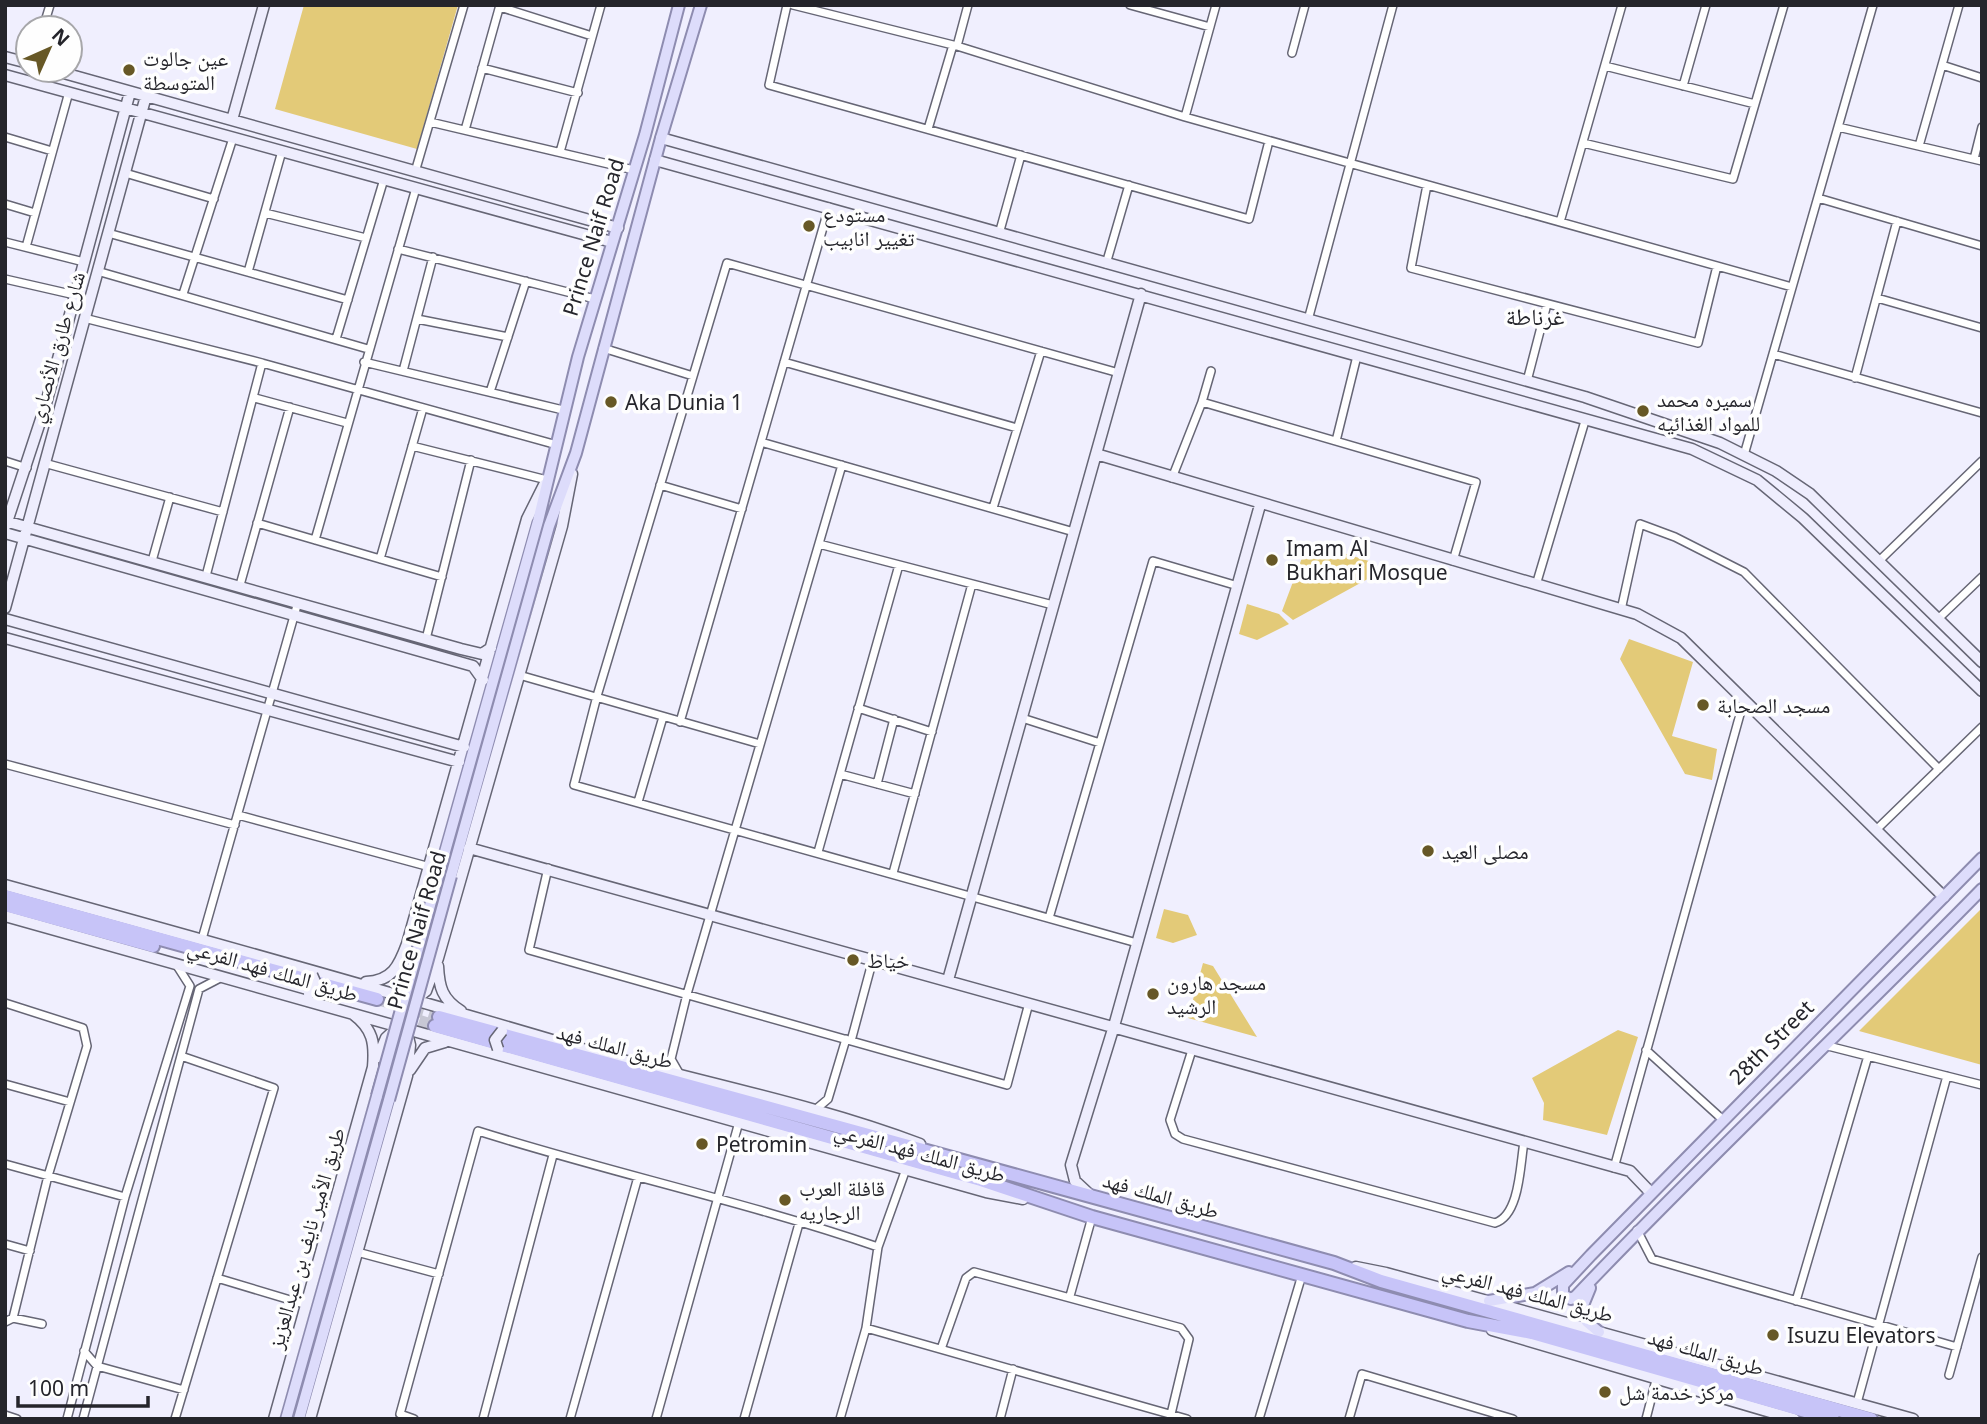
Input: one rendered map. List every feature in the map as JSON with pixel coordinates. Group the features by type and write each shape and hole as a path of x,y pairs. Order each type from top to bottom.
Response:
{"highway":[{"path":"5,896 379,999"},
{"path":"5,905 379,999"},
{"name":"طريق الملك فهد","path":"433,1021 892,1144 956,1157 1334,1263 1381,1281 1871,1419"},
{"name":"طريق الملك فهد","path":"433,1021 981,1180 1092,1217 1468,1321 1531,1334 1833,1419"}],"main road":[{"name":"Prince Naif Road","path":"286,1419 538,521 563,410 618,228 679,5"},
{"name":"Prince Naif Road","path":"299,1419 389,1100 440,872 550,526 576,453 602,348 701,5"},
{"name":"28th Street","path":"1591,1255 1982,858"},
{"name":"28th Street","path":"1603,1268 1637,1230 1828,1046 1982,889"},
{"path":"1591,1255 1563,1285 1563,1295 1570,1299 1576,1296 1603,1268"},
{"path":"1489,1301 1535,1293 1591,1255"},
{"path":"1599,1332 1583,1316 1582,1304 1603,1268"}],"street":[{"path":"232,120 264,5"},
{"path":"415,172 464,5"},
{"path":"560,152 601,5"},
{"path":"787,5 769,85 1249,219 1269,141"},
{"path":"793,5 955,46 1185,117 1793,288"},
{"path":"928,129 968,5"},
{"path":"1130,5 1210,27"},
{"path":"1185,117 1216,5"},
{"path":"1292,53 1306,5"},
{"path":"1308,320 1393,5"},
{"path":"1560,222 1622,5"},
{"path":"1683,86 1706,5"},
{"path":"1583,143 1733,179 1784,5"},
{"path":"1744,455 1873,5"},
{"path":"1919,146 1959,5"},
{"path":"465,131 500,6 592,36"},
{"path":"1942,65 1982,78"},
{"path":"1605,66 1755,104"},
{"path":"482,68 578,93"},
{"path":"5,75 612,242"},
{"path":"84,79 618,228"},
{"path":"26,247 69,92"},
{"path":"130,92 27,468 6,526 294,617 473,666 483,680"},
{"name":"شارع طارق الأنصاري","path":"5,608 146,96"},
{"path":"430,122 634,170"},
{"path":"1838,127 1978,160 1982,127"},
{"path":"5,137 52,150"},
{"path":"183,294 233,138"},
{"path":"661,138 1527,381 1629,411 1744,455 1776,471 1810,494 1982,662"},
{"path":"688,166 686,155 694,148"},
{"path":"248,272 282,151"},
{"path":"999,234 1021,155"},
{"path":"356,172 360,156"},
{"path":"655,160 688,166 1692,449 1757,480 1803,518 1982,691"},
{"path":"125,173 215,199"},
{"path":"336,339 384,179"},
{"path":"1106,264 1129,185"},
{"path":"1427,185 1410,268 1698,343 1717,266"},
{"path":"315,540 416,188"},
{"path":"1818,198 1982,246"},
{"path":"5,204 36,213"},
{"path":"680,722 829,207"},
{"path":"265,213 366,238"},
{"path":"560,228 563,213"},
{"path":"1855,378 1898,221"},
{"path":"108,233 348,300"},
{"path":"5,242 85,262"},
{"path":"398,249 595,299"},
{"path":"403,371 433,257"},
{"path":"1119,373 727,263 597,696 574,785 1137,943"},
{"path":"97,271 368,349"},
{"path":"6,281 75,296"},
{"path":"490,392 526,281"},
{"path":"948,980 1141,294"},
{"path":"1877,298 1982,328"},
{"path":"1527,381 1547,304"},
{"path":"84,318 262,363 356,391 557,444"},
{"path":"417,318 508,337"},
{"path":"602,348 693,376"},
{"path":"992,508 1041,351"},
{"path":"1773,354 1982,413"},
{"path":"1336,441 1357,356"},
{"path":"364,362 563,410"},
{"path":"784,362 1017,428"},
{"path":"206,576 255,398 262,363"},
{"path":"1172,478 1202,402 1211,371"},
{"path":"255,398 347,423"},
{"path":"1202,402 1476,482 1453,561"},
{"path":"240,585 290,407"},
{"path":"380,559 423,408"},
{"path":"1536,585 1585,421"},
{"path":"761,442 1074,532"},
{"path":"412,446 547,480"},
{"name":"Prince Naif Road","path":"411,1004 426,991 438,958 562,526 576,453"},
{"path":"1096,454 1260,505 1637,614 1681,638 1944,897"},
{"path":"426,639 471,460"},
{"path":"5,461 27,468"},
{"path":"1880,560 1982,461"},
{"path":"44,463 223,512"},
{"path":"679,1073 671,1059 687,995 842,465"},
{"name":"Prince Naif Road","path":"407,944 420,901 440,872 459,762 527,519 547,480"},
{"path":"660,485 742,509"},
{"path":"152,561 170,497"},
{"path":"1090,1195 1075,1181 1072,1165 1114,1026 1260,505"},
{"path":"257,523 442,577"},
{"path":"1621,610 1640,524 1675,537 1744,572 1939,769"},
{"path":"24,532 152,561 482,654 492,648"},
{"path":"819,544 1053,605"},
{"path":"1049,918 1153,561 1238,586"},
{"path":"818,852 899,565"},
{"path":"1938,619 1982,577"},
{"path":"893,873 972,584"},
{"path":"202,939 298,602"},
{"path":"5,619 464,747"},
{"path":"5,638 459,762"},
{"path":"519,675 760,744"},
{"path":"1614,1168 1744,700"},
{"path":"858,708 932,732"},
{"path":"638,802 663,717"},
{"path":"1022,718 1100,743"},
{"path":"877,784 894,719"},
{"path":"1876,830 1982,727"},
{"path":"422,752 426,736"},
{"path":"5,764 235,825"},
{"path":"840,774 915,794"},
{"path":"238,815 440,872"},
{"path":"469,848 1630,1171 1651,1193"},
{"path":"548,868 529,950 1007,1085 1029,1003"},
{"name":"طريق الملك فهد الفرعي","path":"5,885 358,983 379,999 411,1004 433,1021 450,1041 986,1192 1057,1206"},
{"path":"420,901 426,912 437,917 451,908"},
{"name":"طريق الملك فهد الفرعي","path":"5,916 402,1026 466,1014 892,1133 956,1157"},
{"path":"358,983 389,976 399,966 407,944"},
{"path":"407,944 402,977 416,1025 433,1021"},
{"path":"438,958 439,984 443,996 466,1014"},
{"path":"813,1110 822,1107 828,1099 873,959"},
{"path":"67,1419 125,1197 190,986 175,963"},
{"path":"298,997 309,994 316,984 309,971"},
{"path":"83,1419 199,989 222,977"},
{"path":"310,1419 407,1076 410,1045 402,1026 400,1011 397,1003 379,999"},
{"path":"5,1003 83,1028 87,1046 9,1320 42,1324"},
{"path":"379,1020 390,1018 411,1004"},
{"path":"373,1067 386,1038 402,1026 411,1004"},
{"path":"346,1010 371,1032 375,1048 373,1067"},
{"path":"508,1057 498,1049 496,1036 514,1027"},
{"path":"407,1076 425,1048 450,1041"},
{"path":"1828,1046 1982,1085"},
{"path":"1192,1049 1170,1120 1175,1134 1183,1139 1494,1223 1501,1221 1511,1210 1524,1142"},
{"path":"1646,1050 1722,1119"},
{"path":"176,1418 274,1088 181,1056"},
{"path":"1796,1301 1868,1056"},
{"name":"طريق الأمير نايف بن عبدالعزيز","path":"274,1419 373,1067"},
{"path":"371,1079 382,1069 392,1070 400,1078 403,1091"},
{"path":"1857,1403 1947,1076"},
{"path":"5,1084 70,1102"},
{"path":"656,1419 739,1122"},
{"path":"414,1419 400,1414 478,1131 554,1155 800,1220 878,1247"},
{"path":"483,1419 554,1155"},
{"path":"5,1164 125,1197"},
{"path":"840,1419 866,1328 878,1247 906,1169"},
{"path":"570,1419 638,1177"},
{"path":"1070,1296 1092,1217"},
{"path":"744,1419 800,1220"},
{"path":"1637,1230 1652,1259 1957,1347"},
{"path":"5,1244 30,1251"},
{"path":"357,1252 439,1274"},
{"path":"1949,1375 1982,1257"},
{"name":"طريق الملك فهد الفرعي","path":"1334,1263 1386,1273 1913,1419"},
{"path":"941,1349 966,1278 974,1272 1070,1296 1187,1332 1189,1339 1171,1414"},
{"path":"1259,1419 1302,1275"},
{"path":"217,1278 307,1305"},
{"name":"طريق الملك فهد الفرعي","path":"1468,1321 1530,1343 1794,1419"},
{"path":"866,1328 1187,1419"},
{"path":"85,1351 97,1366 184,1390"},
{"path":"1000,1419 1013,1369"},
{"path":"1349,1419 1362,1374 1513,1419"},
{"path":"1646,1419 1656,1380"},
{"path":"1149,1419 1152,1409"},
{"path":"5,1415 18,1419"}],"shaded area":[{"path":"304,5 458,5 417,149 275,109"},
{"path":"1308,542 1372,562 1375,575 1293,620 1282,611"},
{"path":"1247,604 1279,614 1289,624 1257,640 1239,634"},
{"path":"1629,639 1693,662 1672,736 1717,749 1712,780 1685,774 1620,659"},
{"path":"1982,908 1982,1065 1859,1031"},
{"path":"1164,909 1188,915 1197,935 1173,943 1156,938"},
{"path":"1203,963 1213,966 1257,1037 1188,1018"},
{"path":"1618,1030 1638,1037 1607,1135 1543,1120 1544,1103 1532,1078"}],"tunnel":[{"path":"377,999 439,1017"},
{"path":"402,1015 435,1026"}],"place":[{"name":"عين جالوت المتوسطة","path":"129,70"},
{"name":"مستودع تغيير انابيب","path":"809,226"},
{"name":"Aka Dunia 1","path":"611,402"},
{"name":"سميره محمد للمواد الغذائيه","path":"1643,411"},
{"name":"Imam Al Bukhari Mosque","path":"1272,560"},
{"name":"مسجد الصحابة","path":"1703,705"},
{"name":"مصلى العيد","path":"1428,851"},
{"name":"خياط","path":"853,960"},
{"name":"مسجد هارون الرشيد","path":"1153,994"},
{"name":"Petromin","path":"702,1144"},
{"name":"قافلة العرب الرجاريه","path":"785,1200"},
{"name":"Isuzu Elevators","path":"1773,1335"},
{"name":"مركز خدمة شل","path":"1605,1392"}],"district":[{"name":"غرناطة","path":"1535,316"}]}
